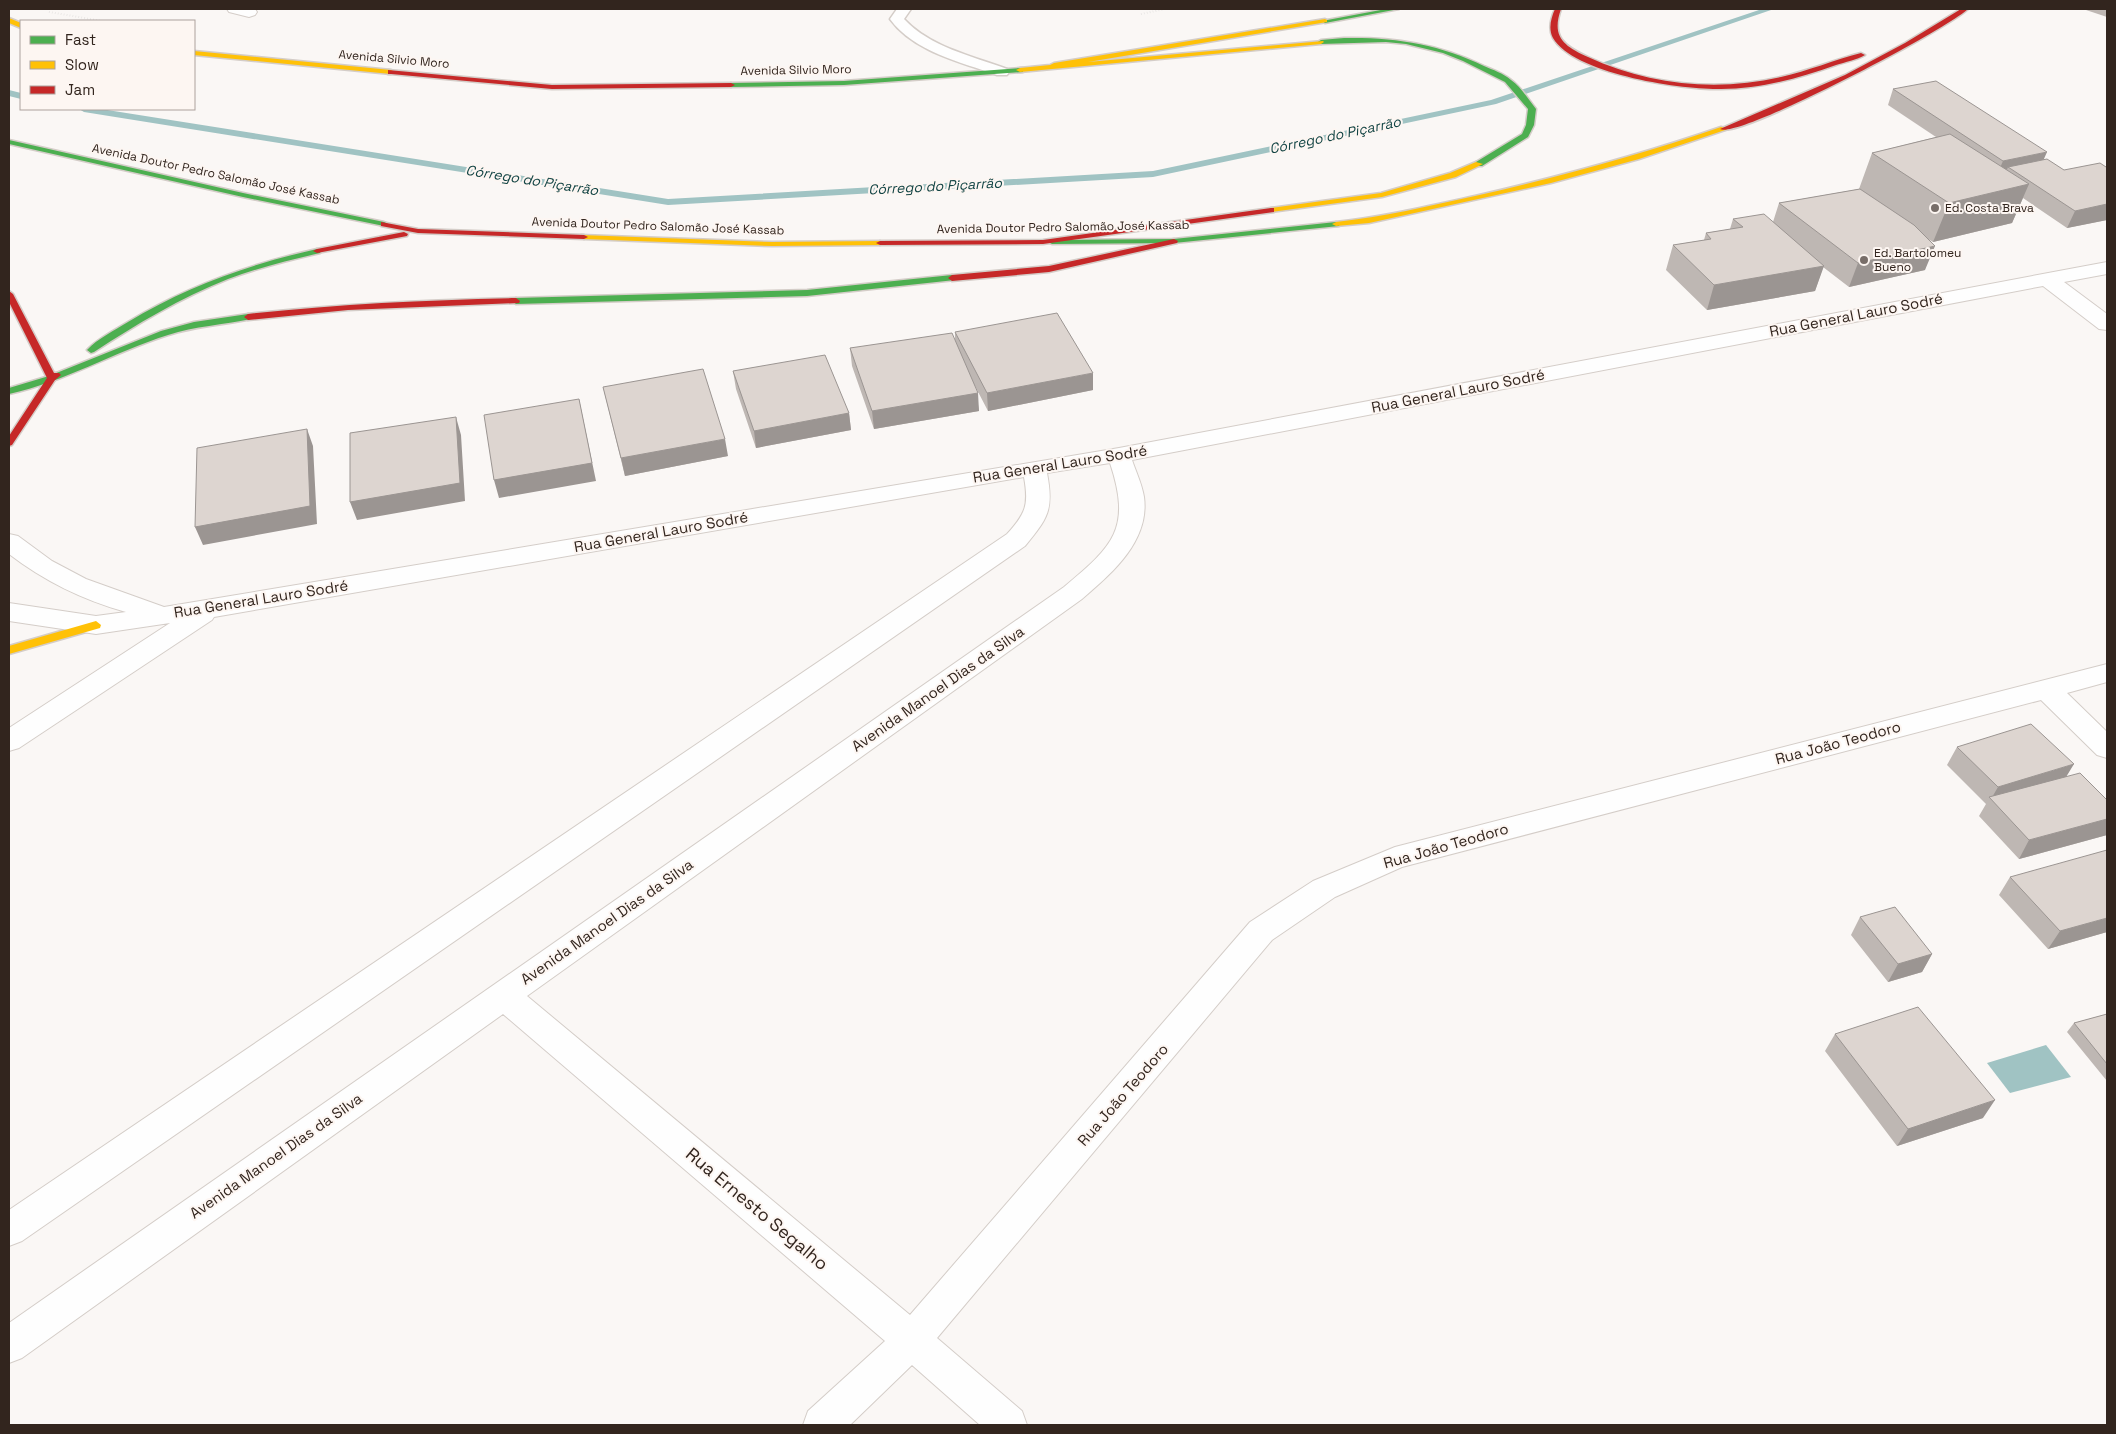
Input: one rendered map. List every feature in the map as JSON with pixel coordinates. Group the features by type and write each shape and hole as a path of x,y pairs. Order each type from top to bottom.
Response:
{"main road":[{"name":"Avenida Silvio Moro","path":"195,53 552,87 844,84 1032,68 1396,9"},
{"path":"1558,9 1551,24 1554,37 1573,52 1604,69 1644,81 1704,88 1769,82 1923,37"},
{"name":"Avenida Doutor Pedro Salomão José Kassab","path":"9,142 182,180 261,200 418,231 772,244 1174,241 1369,221 1575,175 1694,140 1765,114 1828,86 1923,37 1965,9"},
{"path":"1032,68 1354,39 1407,42 1441,49 1470,61 1510,82 1532,109 1530,125 1524,135 1488,160 1453,175 1382,195 1043,242"},
{"name":"Avenida Doutor Pedro Salomão José Kassab","path":"52,378 135,320 173,298 222,278 298,254 418,231"},
{"path":"9,391 52,378 164,333 194,325 292,311 394,304 807,293 1049,269 1174,241"},
{"path":"9,294 52,378"},
{"path":"9,443 52,378"},
{"path":"9,650 96,625"}],"street":[{"name":"Rua General Lauro Sodré","path":"9,612 96,625 210,609 1034,468 1119,456 2107,268"},
{"path":"2046,280 2107,324"},
{"name":"Avenida Manoel Dias da Silva","path":"9,1345 1074,593 1111,561 1128,531 1132,499 1119,456"},
{"path":"9,1230 1016,540 1034,520 1038,495 1034,468"},
{"path":"9,542 38,565 80,588 118,603 167,614"},
{"path":"9,741 210,609"},
{"name":"Rua João Teodoro","path":"822,1425 912,1340 1261,931 1324,890 1395,858 2107,673"},
{"path":"2046,688 2107,748"},
{"name":"Rua Ernesto Segalho","path":"503,995 912,1340 1008,1425"}],"lane":[{"path":"904,9 897,19 904,29 918,39 1002,72"}],"path":[{"path":"45,11 96,20"}],"water":[{"path":"2046,1045 2071,1077 2010,1093 1987,1063"}],"building":[{"path":"1936,81 2047,152 2003,161 1893,89"},
{"path":"1950,134 2029,184 1949,203 1872,153"},
{"path":"2047,159 2064,170 2100,163 2107,167 2107,204 2075,211 2008,167"},
{"path":"1860,189 1914,225 1935,246 1858,263 1779,203"},
{"path":"1764,214 1824,266 1714,285 1673,245 1711,239 1706,233 1743,227 1733,219"},
{"path":"1057,313 1093,373 987,393 955,332"},
{"path":"952,333 978,393 872,411 850,348"},
{"path":"825,355 849,413 754,431 733,371"},
{"path":"703,369 725,439 621,458 603,387"},
{"path":"579,399 592,463 494,480 484,415"},
{"path":"456,417 460,483 350,502 350,433"},
{"path":"307,429 310,506 195,527 197,448"},
{"path":"2031,724 2074,764 1998,787 1957,747"},
{"path":"2080,773 2107,800 2107,819 2029,840 1989,797"},
{"path":"2107,850 2107,918 2060,931 2010,877"},
{"path":"1895,907 1932,954 1898,964 1860,917"},
{"path":"1918,1007 1995,1100 1908,1129 1835,1034"},
{"path":"2107,1014 2107,1064 2074,1023"}],"waterway":[{"name":"Córrego do Piçarrão","path":"90,110 668,202 1153,174 1493,102 1770,9"},
{"name":"Córrego do Piçarrão","path":"9,93 20,96"}],"traffic: fast":[{"path":"1325,21 1396,9"},
{"path":"1321,42 1386,40 1426,46 1465,59 1510,82 1532,109 1530,125 1525,135 1479,164"},
{"path":"731,85 844,83 1020,70"},
{"path":"9,142 243,195 384,224"},
{"path":"1052,242 1174,241 1336,224"},
{"path":"91,350 146,315 199,288 254,267 317,251"},
{"path":"516,301 807,293 952,278"},
{"path":"9,391 52,378 164,333 194,325 248,317"}],"traffic: slow":[{"path":"9,20 20,26"},
{"path":"1054,65 1325,21"},
{"path":"1020,70 1321,42"},
{"path":"195,53 391,72"},
{"path":"1336,224 1369,221 1593,170 1724,129"},
{"path":"1271,210 1382,195 1453,175 1479,164"},
{"path":"584,237 772,244 880,243"},
{"path":"9,650 96,625"}],"traffic: jam":[{"path":"1558,9 1554,32 1560,43 1572,52 1625,74 1673,84 1697,87 1746,86 1804,73 1861,55"},
{"path":"1724,129 1787,104 1848,76 1908,44 1965,9"},
{"path":"391,72 552,87 731,85"},
{"path":"880,243 1043,242 1271,210"},
{"path":"384,224 418,231 584,237"},
{"path":"317,251 404,234"},
{"path":"952,278 1049,269 1174,241"},
{"path":"9,294 52,378"},
{"path":"248,317 348,307 516,301"},
{"path":"9,443 52,378 56,375"}],"place":[{"name":"Ed. Costa Brava","path":"1935,208"},
{"name":"Ed. Bartolomeu Bueno","path":"1864,260"}]}
